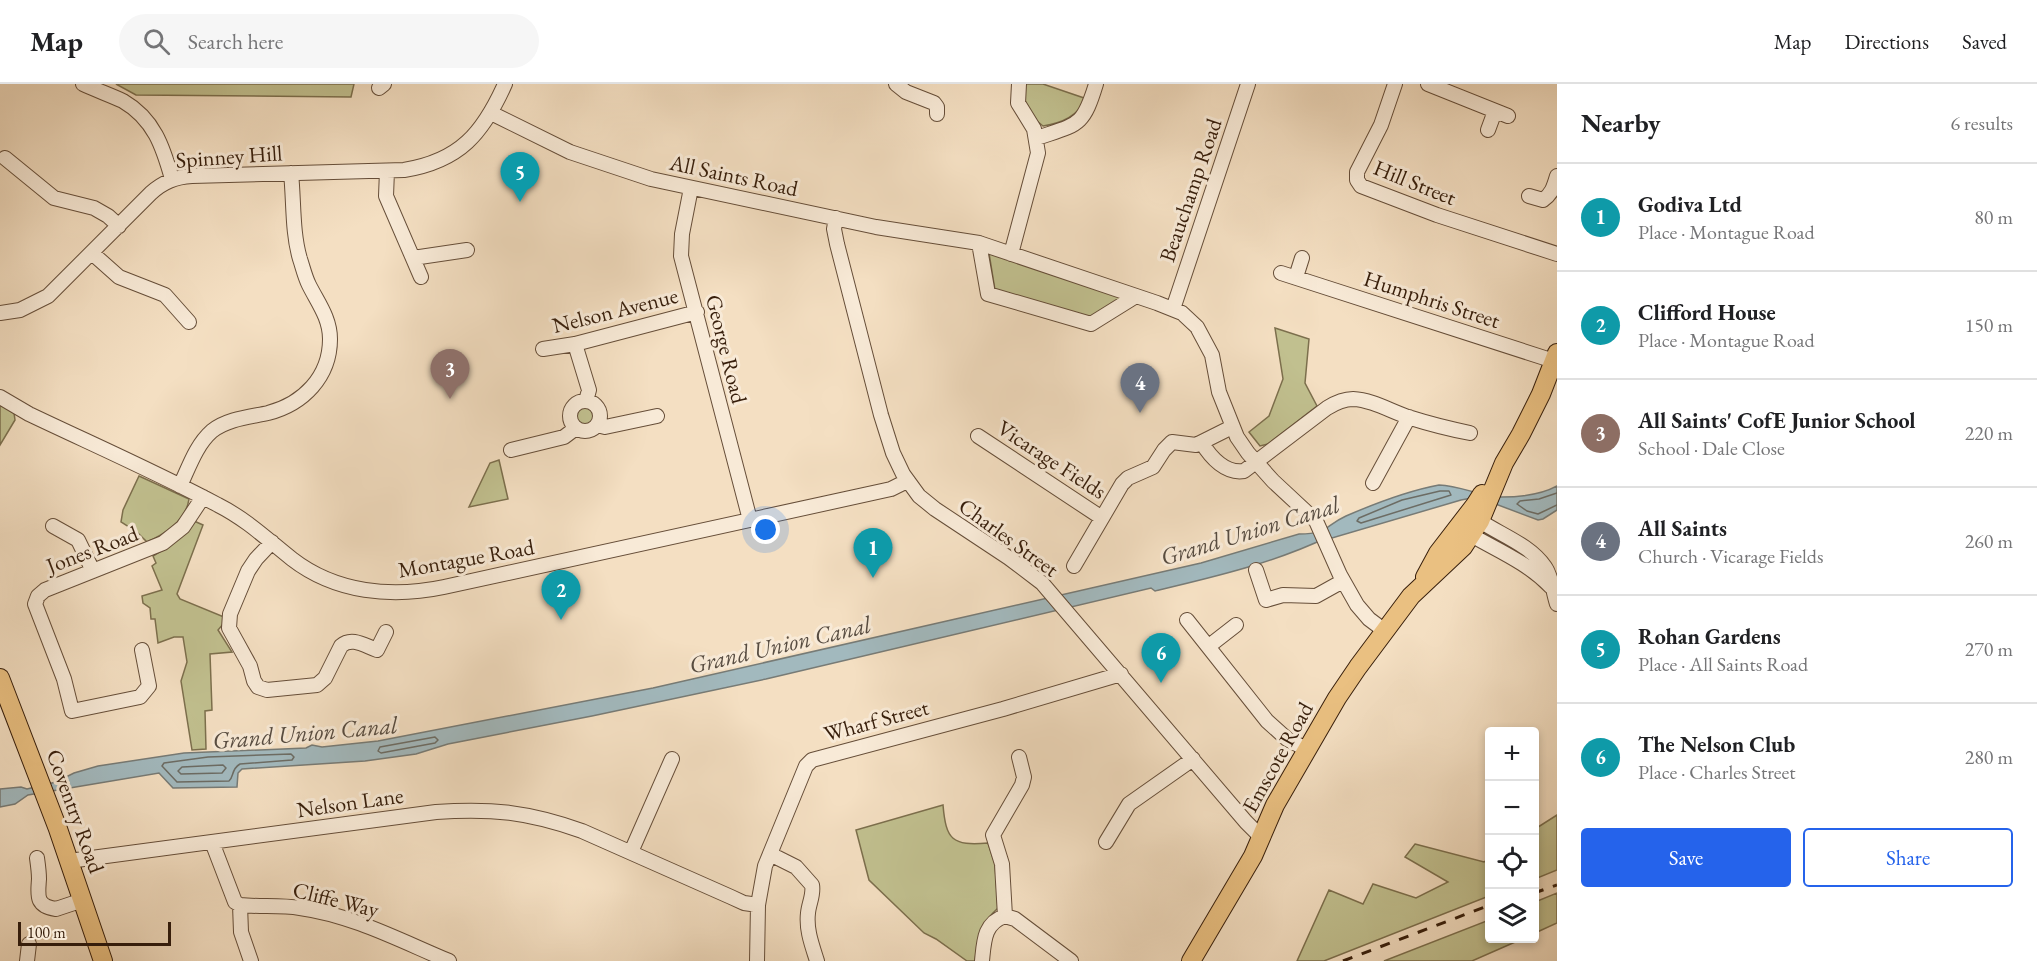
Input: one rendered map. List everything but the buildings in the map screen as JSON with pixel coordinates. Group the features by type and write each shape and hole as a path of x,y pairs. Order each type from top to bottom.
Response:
{"main road":[{"name":"Emscote Road","path":"1420,586 1449,562 1531,414 1556,357"},
{"name":"Emscote Road","path":"1191,961 1253,856 1275,805 1306,749 1358,666 1420,586 1438,553 1480,508"},
{"name":"Coventry Road","path":"0,678 69,861 103,961"}],"street":[{"path":"83,84 123,102 147,120 161,143 172,179"},
{"name":"Spinney Hill","path":"0,313 20,310 48,296 156,188 172,179 192,176 387,171 422,167 445,159 474,137 505,84"},
{"path":"896,84 906,92 934,103 937,107 937,114"},
{"path":"1011,254 1038,160 1037,138 1034,129 1018,103 1019,84"},
{"path":"1037,138 1066,128 1080,120 1090,105 1096,84"},
{"name":"Beauchamp Road","path":"1173,309 1248,84"},
{"name":"Hill Street","path":"1395,84 1378,130 1357,172 1360,186 1437,215 1557,254"},
{"path":"1428,84 1502,113 1488,130"},
{"name":"All Saints Road","path":"490,113 570,152 651,179 909,233 979,243 1173,309 1189,318 1203,336 1212,355 1219,392 1232,427 1248,453 1273,481 1316,521 1343,581 1363,613 1385,631"},
{"path":"5,158 54,198 94,208 119,226"},
{"path":"387,171 386,196 421,277"},
{"path":"180,486 195,453 212,431 233,421 280,410 293,404 318,381 328,359 330,341 327,318 308,284 299,255 291,173"},
{"path":"1529,196 1544,206 1557,177"},
{"name":"George Road","path":"691,188 681,251 750,520"},
{"name":"Charles Street","path":"836,218 834,229 837,244 877,399 893,453 907,481 919,496 935,509 1017,563 1047,588 1261,837"},
{"path":"979,243 988,294 1091,324 1136,296"},
{"path":"413,258 467,250"},
{"path":"92,253 119,277 165,295 189,322"},
{"path":"1296,277 1302,258"},
{"name":"Humphris Street","path":"1281,273 1556,357"},
{"name":"Nelson Avenue","path":"543,349 575,344 697,312"},
{"path":"575,344 589,390 586,401"},
{"name":"Montague Road","path":"0,397 29,414 203,497 240,518 299,564 329,580 365,590 411,593 891,489 907,481"},
{"path":"1202,443 1213,459 1235,471 1244,471 1327,408 1353,399 1447,429 1470,433"},
{"path":"586,401 591,402 599,411 600,416 597,425 592,430 584,431 576,428 572,422 571,411 576,405 586,401"},
{"path":"597,425 606,428 657,416"},
{"path":"1373,483 1386,473 1409,417"},
{"name":"Vicarage Fields","path":"1072,561 1122,484 1128,478 1153,467 1167,445 1176,442 1190,445 1202,443 1232,427"},
{"path":"511,450 564,437 576,428"},
{"name":"Vicarage Fields","path":"978,436 1102,518"},
{"name":"Jones Road","path":"143,650 149,686 146,692 140,697 72,711 64,679 35,604 38,596 45,590 164,543 183,527 203,497"},
{"path":"1480,508 1505,537 1521,544 1545,568 1557,603"},
{"path":"53,525 78,540 93,571"},
{"path":"272,542 248,571 230,614 229,628 250,666 258,687 267,690 317,685 325,678 345,642 355,641 377,650 386,632"},
{"path":"1256,570 1266,600 1279,595 1316,596 1343,581"},
{"path":"1187,620 1266,721 1287,739 1306,749"},
{"path":"1209,646 1236,625"},
{"name":"Wharf Street","path":"757,961 758,905 765,866 806,766 812,760 1003,709 1120,674"},
{"path":"1005,916 1002,864 993,835 1030,776 1019,757"},
{"path":"631,852 672,759"},
{"path":"1106,842 1129,804 1192,759"},
{"name":"Nelson Lane","path":"69,861 436,812 484,809 532,815 557,822 631,852 744,903 758,905"},
{"path":"212,842 235,902 240,905 241,932 251,961"},
{"path":"770,854 796,867 812,885 808,934 817,961"},
{"path":"42,863 37,893 46,906 57,909 83,900"},
{"name":"Cliffe Way","path":"240,905 302,908 337,916 449,961"},
{"path":"982,961 987,930 996,920 1005,916 1015,919 1071,961"},
{"path":"27,961 29,944"}],"shaded area":[{"path":"116,84 354,84 351,97 136,95"},
{"path":"1025,84 1043,84 1087,99 1069,118 1043,126 1027,108 1024,97"},
{"path":"989,253 1126,298 1093,319 995,290"},
{"path":"1275,328 1309,339 1305,383 1317,406 1268,444 1260,446 1249,432 1269,416 1283,379"},
{"path":"0,405 14,413 15,420 0,445"},
{"path":"585,405 595,412 596,416 589,426 585,427 575,420 574,416 581,406"},
{"path":"499,460 508,499 469,507 490,463"},
{"path":"139,476 189,499 179,520 161,535 147,542 137,532 121,522 123,510"},
{"path":"194,521 203,525 177,594 180,599 224,617 224,623 218,630 232,652 210,654 212,710 205,711 206,749 192,750 181,681 187,662 183,637 174,637 158,643 155,619 151,619 150,608 143,603 142,596 162,590 152,566 156,563 153,556 168,547"},
{"path":"943,805 946,826 953,838 966,843 988,843 995,864 998,908 983,926 975,961 967,961 924,933 869,880 856,830"},
{"path":"1557,815 1557,870 1539,877 1539,835 1539,826"},
{"path":"1415,844 1485,861 1485,898 1324,961 1297,961 1329,890 1363,904 1373,884 1416,898 1448,882 1405,857"},
{"path":"1557,893 1557,923 1539,931 1539,900"},
{"path":"1485,922 1485,943 1513,943 1472,961 1384,961"}],"water":[{"name":"Grand Union Canal","path":"1439,485 1501,497 1530,495 1557,486 1557,510 1538,520 1477,497 1461,500 1332,538 1328,537 1265,562 1177,586 1155,591 1151,588 766,679 448,744 416,754 365,761 242,769 238,773 237,787 173,788 159,773 28,795 15,804 0,807 0,789 21,787 27,789 56,782 74,773 98,766 184,753 306,748 312,745 322,747 378,741 653,688 1201,563 1299,534 1316,533 1346,516 1369,507 1403,494"}],"railway":[{"path":"1539,891 1557,885"},
{"path":"1343,961 1485,907"}],"place":[{"name":"Rohan Gardens","path":"520,202"},
{"name":"All Saints' CofE Junior School","path":"450,399"},
{"name":"All Saints","path":"1140,413"},
{"name":"Godiva Ltd","path":"873,578"},
{"name":"Clifford House","path":"561,620"},
{"name":"The Nelson Club","path":"1161,683"}]}
